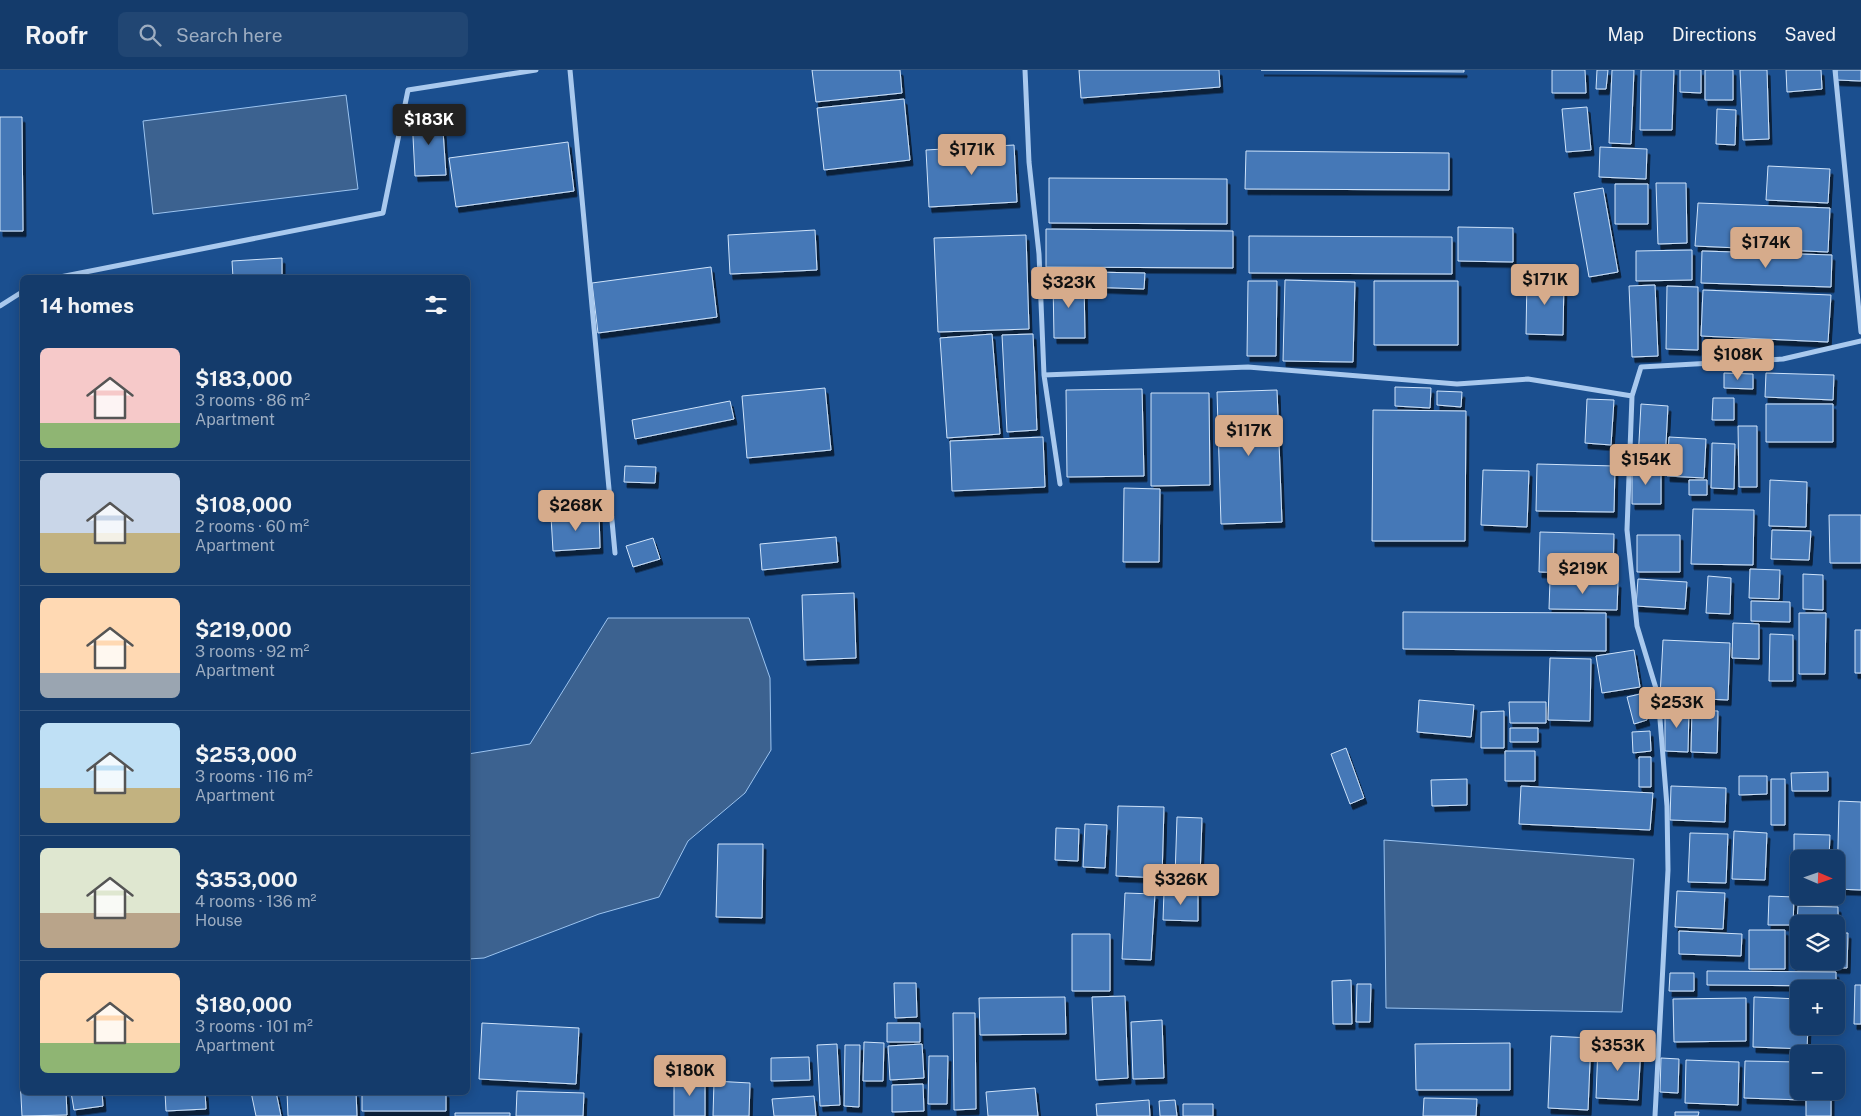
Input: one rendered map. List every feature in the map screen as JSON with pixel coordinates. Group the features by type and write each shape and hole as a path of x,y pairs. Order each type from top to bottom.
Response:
{"street":[{"path":"70,275 383,213 408,90 536,70"},
{"path":"570,70 614,553"},
{"path":"1025,70 1029,162 1039,254 1044,375 1060,484"},
{"path":"1835,70 1861,332"},
{"path":"0,306 20,293"},
{"path":"1655,1116 1668,870 1668,806 1658,695 1637,626 1628,530 1632,396 1641,367 1783,359 1861,341"},
{"path":"1044,375 1248,367 1457,384 1528,379 1632,396"}],"water":[{"path":"346,95 358,189 153,214 143,121"},
{"path":"608,618 749,618 770,678 771,750 745,793 688,841 659,897 599,914 484,958 470,959 470,754 530,744"},
{"path":"1384,840 1634,859 1622,1012 1386,1008"}],"building":[{"path":"812,70 900,70 902,93 816,102"},
{"path":"1079,70 1219,70 1220,87 1081,98"},
{"path":"1261,70 1464,70 1464,72"},
{"path":"1552,70 1585,70 1586,93 1552,93"},
{"path":"1597,70 1608,70 1606,89 1596,89"},
{"path":"1612,70 1634,70 1631,144 1609,143"},
{"path":"1641,70 1674,70 1672,130 1640,130"},
{"path":"1680,70 1701,70 1701,93 1680,92"},
{"path":"1705,70 1733,70 1733,100 1705,100"},
{"path":"1740,70 1767,70 1769,139 1743,140"},
{"path":"1786,70 1821,70 1822,89 1787,92"},
{"path":"1837,70 1861,70 1861,81 1837,80"},
{"path":"904,99 910,160 824,170 817,108"},
{"path":"1587,107 1591,150 1566,152 1562,109"},
{"path":"1717,109 1736,110 1735,145 1716,144"},
{"path":"442,116 446,175 415,176 412,117"},
{"path":"0,117 22,117 23,231 0,231"},
{"path":"568,142 574,191 456,207 449,158"},
{"path":"1014,145 1017,202 929,207 926,150"},
{"path":"1600,147 1647,149 1646,179 1599,177"},
{"path":"1246,151 1449,153 1449,190 1245,189"},
{"path":"1768,166 1830,169 1828,203 1766,200"},
{"path":"1049,178 1227,179 1227,224 1049,223"},
{"path":"1656,183 1686,183 1687,243 1658,244"},
{"path":"1615,184 1648,184 1648,224 1615,224"},
{"path":"1603,188 1618,272 1589,277 1574,193"},
{"path":"1698,203 1830,208 1828,252 1695,246"},
{"path":"1458,227 1513,228 1513,262 1458,261"},
{"path":"1046,229 1233,231 1233,268 1046,267"},
{"path":"815,230 817,270 730,274 728,235"},
{"path":"1026,235 1029,329 938,332 934,238"},
{"path":"1249,236 1452,237 1452,274 1249,273"},
{"path":"1692,250 1692,280 1636,281 1636,251"},
{"path":"1702,251 1832,255 1831,287 1701,283"},
{"path":"282,258 282,275 233,275 232,261"},
{"path":"711,267 717,317 598,333 592,283"},
{"path":"1088,272 1145,273 1144,289 1087,287"},
{"path":"1527,277 1564,278 1563,335 1526,334"},
{"path":"1285,280 1355,282 1353,362 1283,361"},
{"path":"1053,281 1084,281 1085,338 1054,338"},
{"path":"1248,281 1277,281 1276,356 1247,356"},
{"path":"1374,281 1458,281 1458,345 1374,345"},
{"path":"1655,285 1658,356 1632,357 1629,286"},
{"path":"1667,286 1698,287 1698,350 1666,349"},
{"path":"1703,290 1831,295 1828,342 1701,336"},
{"path":"992,334 1000,434 947,438 940,338"},
{"path":"1033,334 1037,430 1007,432 1002,335"},
{"path":"1724,373 1753,374 1753,389 1724,388"},
{"path":"1766,373 1834,375 1833,400 1765,397"},
{"path":"1395,387 1431,388 1430,408 1395,406"},
{"path":"825,388 831,450 747,458 742,396"},
{"path":"1142,389 1144,476 1067,477 1066,390"},
{"path":"1277,390 1282,522 1221,524 1217,392"},
{"path":"1437,391 1462,392 1461,407 1437,405"},
{"path":"1151,393 1209,393 1210,485 1151,486"},
{"path":"1713,398 1734,398 1734,420 1712,420"},
{"path":"1587,399 1614,400 1611,445 1585,443"},
{"path":"730,401 734,419 635,439 632,420"},
{"path":"1641,404 1668,406 1665,461 1638,460"},
{"path":"1766,404 1833,404 1833,442 1766,442"},
{"path":"1373,410 1466,411 1465,541 1372,541"},
{"path":"1738,426 1757,426 1757,487 1739,487"},
{"path":"1043,437 1045,487 952,491 950,441"},
{"path":"1669,437 1706,439 1704,478 1667,476"},
{"path":"1712,443 1735,444 1734,489 1711,488"},
{"path":"1537,464 1615,466 1614,512 1536,511"},
{"path":"625,466 656,467 655,483 624,482"},
{"path":"1632,467 1661,467 1661,504 1632,504"},
{"path":"1483,470 1529,471 1527,527 1481,525"},
{"path":"1689,480 1707,480 1707,495 1689,495"},
{"path":"1770,480 1807,482 1806,527 1769,526"},
{"path":"1124,488 1160,489 1159,562 1123,562"},
{"path":"1693,509 1754,510 1753,565 1691,564"},
{"path":"599,513 600,548 553,551 551,516"},
{"path":"1829,515 1861,515 1861,563 1830,563"},
{"path":"1772,530 1811,531 1809,560 1771,559"},
{"path":"1540,532 1614,534 1613,574 1539,572"},
{"path":"1637,535 1680,535 1680,572 1637,572"},
{"path":"836,537 838,562 762,570 760,544"},
{"path":"653,538 660,559 633,567 626,546"},
{"path":"1750,569 1780,570 1779,599 1749,598"},
{"path":"1803,574 1823,575 1823,610 1803,609"},
{"path":"1708,576 1731,578 1730,614 1706,613"},
{"path":"1638,579 1687,582 1685,609 1636,606"},
{"path":"1550,580 1618,582 1617,610 1549,609"},
{"path":"854,593 856,658 804,660 802,595"},
{"path":"1751,601 1790,602 1790,622 1751,621"},
{"path":"1403,612 1606,613 1606,651 1403,649"},
{"path":"1799,613 1826,613 1825,674 1799,674"},
{"path":"1733,623 1759,624 1759,659 1732,658"},
{"path":"1855,630 1861,630 1861,673 1855,673"},
{"path":"1770,634 1793,635 1793,681 1769,681"},
{"path":"1663,640 1730,643 1728,700 1660,697"},
{"path":"1634,650 1640,687 1602,693 1596,656"},
{"path":"1550,658 1591,659 1590,721 1548,720"},
{"path":"1640,694 1647,720 1634,724 1627,697"},
{"path":"1419,700 1474,705 1471,737 1417,732"},
{"path":"1509,702 1546,702 1546,723 1510,723"},
{"path":"1665,707 1689,708 1688,752 1665,751"},
{"path":"1692,710 1718,711 1717,753 1691,752"},
{"path":"1504,711 1504,748 1481,748 1481,712"},
{"path":"1510,728 1538,728 1538,742 1510,742"},
{"path":"1650,731 1651,751 1633,753 1632,732"},
{"path":"1346,748 1364,798 1350,804 1331,754"},
{"path":"1505,751 1535,751 1535,781 1505,781"},
{"path":"1639,757 1651,757 1651,787 1639,787"},
{"path":"1828,772 1828,791 1792,791 1791,773"},
{"path":"1739,776 1767,776 1767,794 1739,795"},
{"path":"1467,779 1467,805 1432,806 1431,780"},
{"path":"1771,779 1785,779 1785,825 1771,825"},
{"path":"1521,786 1653,793 1650,830 1519,824"},
{"path":"1671,786 1726,788 1725,822 1670,820"},
{"path":"1839,801 1861,802 1861,890 1845,889 1845,850 1838,850"},
{"path":"1118,806 1164,807 1162,878 1116,876"},
{"path":"1177,817 1202,818 1200,878 1175,877"},
{"path":"1085,824 1107,825 1105,868 1083,867"},
{"path":"1056,828 1079,829 1078,861 1055,860"},
{"path":"1734,831 1767,833 1765,880 1732,879"},
{"path":"1690,833 1728,834 1726,883 1688,882"},
{"path":"1794,834 1830,835 1829,850 1794,850"},
{"path":"718,844 763,844 762,918 716,917"},
{"path":"1677,891 1725,893 1723,929 1675,927"},
{"path":"1164,892 1198,892 1198,921 1163,920"},
{"path":"1125,893 1155,894 1151,960 1122,959"},
{"path":"1769,896 1790,897 1790,905 1794,905 1793,915 1790,915 1790,925 1768,925"},
{"path":"1798,906 1838,907 1838,915 1798,915"},
{"path":"1749,930 1785,930 1785,969 1749,969"},
{"path":"1679,931 1742,934 1741,956 1679,954"},
{"path":"1845,933 1848,933 1847,968 1845,968"},
{"path":"1072,934 1110,934 1110,991 1072,991"},
{"path":"1707,971 1836,972 1836,980 1790,980 1790,986 1707,985"},
{"path":"1670,973 1694,973 1694,991 1669,991"},
{"path":"1351,980 1352,1024 1333,1024 1332,981"},
{"path":"894,983 916,983 917,1017 895,1018"},
{"path":"1357,984 1371,984 1370,1022 1356,1022"},
{"path":"1855,985 1861,985 1861,1024 1854,1024"},
{"path":"1125,996 1128,1078 1096,1080 1092,997"},
{"path":"1065,997 1066,1034 980,1035 979,998"},
{"path":"1754,997 1790,999 1790,1035 1808,1035 1807,1045 1790,1045 1790,1048 1753,1047"},
{"path":"1746,998 1746,1041 1674,1042 1673,999"},
{"path":"953,1013 975,1013 976,1109 954,1110"},
{"path":"1162,1020 1164,1078 1133,1079 1131,1022"},
{"path":"482,1023 579,1028 576,1084 479,1079"},
{"path":"887,1023 920,1023 920,1042 887,1042"},
{"path":"1551,1036 1591,1038 1588,1110 1548,1108"},
{"path":"864,1042 884,1043 883,1081 863,1081"},
{"path":"1510,1043 1510,1090 1416,1090 1415,1044"},
{"path":"837,1044 840,1105 820,1106 817,1045"},
{"path":"922,1044 924,1078 890,1080 888,1046"},
{"path":"845,1045 860,1045 859,1107 844,1106"},
{"path":"1598,1045 1641,1046 1638,1100 1596,1098"},
{"path":"929,1056 948,1056 947,1104 928,1104"},
{"path":"809,1057 810,1080 771,1081 771,1058"},
{"path":"1661,1058 1679,1059 1678,1093 1660,1092"},
{"path":"1686,1060 1739,1062 1738,1105 1685,1103"},
{"path":"1745,1061 1790,1062 1790,1100 1744,1098"},
{"path":"674,1078 705,1078 705,1116 674,1116"},
{"path":"714,1081 750,1083 749,1116 713,1116"},
{"path":"923,1084 924,1111 892,1112 892,1085"},
{"path":"1035,1088 1038,1116 988,1116 986,1092"},
{"path":"517,1091 584,1093 583,1116 516,1116"},
{"path":"21,1095 66,1095 67,1115 22,1116"},
{"path":"72,1095 102,1095 103,1106 74,1110"},
{"path":"165,1095 205,1095 206,1109 166,1111"},
{"path":"252,1095 277,1095 281,1116 256,1116"},
{"path":"287,1095 356,1095 357,1116 288,1116"},
{"path":"362,1095 446,1095 446,1111 362,1111"},
{"path":"814,1096 816,1116 774,1116 772,1099"},
{"path":"1424,1098 1477,1099 1476,1116 1423,1116"},
{"path":"1149,1100 1150,1116 1097,1116 1096,1104"},
{"path":"1175,1100 1177,1116 1160,1116 1159,1101"},
{"path":"1806,1100 1831,1100 1831,1116 1806,1116"},
{"path":"1183,1104 1213,1104 1213,1116 1183,1116"},
{"path":"1675,1112 1699,1112 1698,1116 1675,1116"},
{"path":"455,1113 510,1113 510,1116 455,1116"}]}
